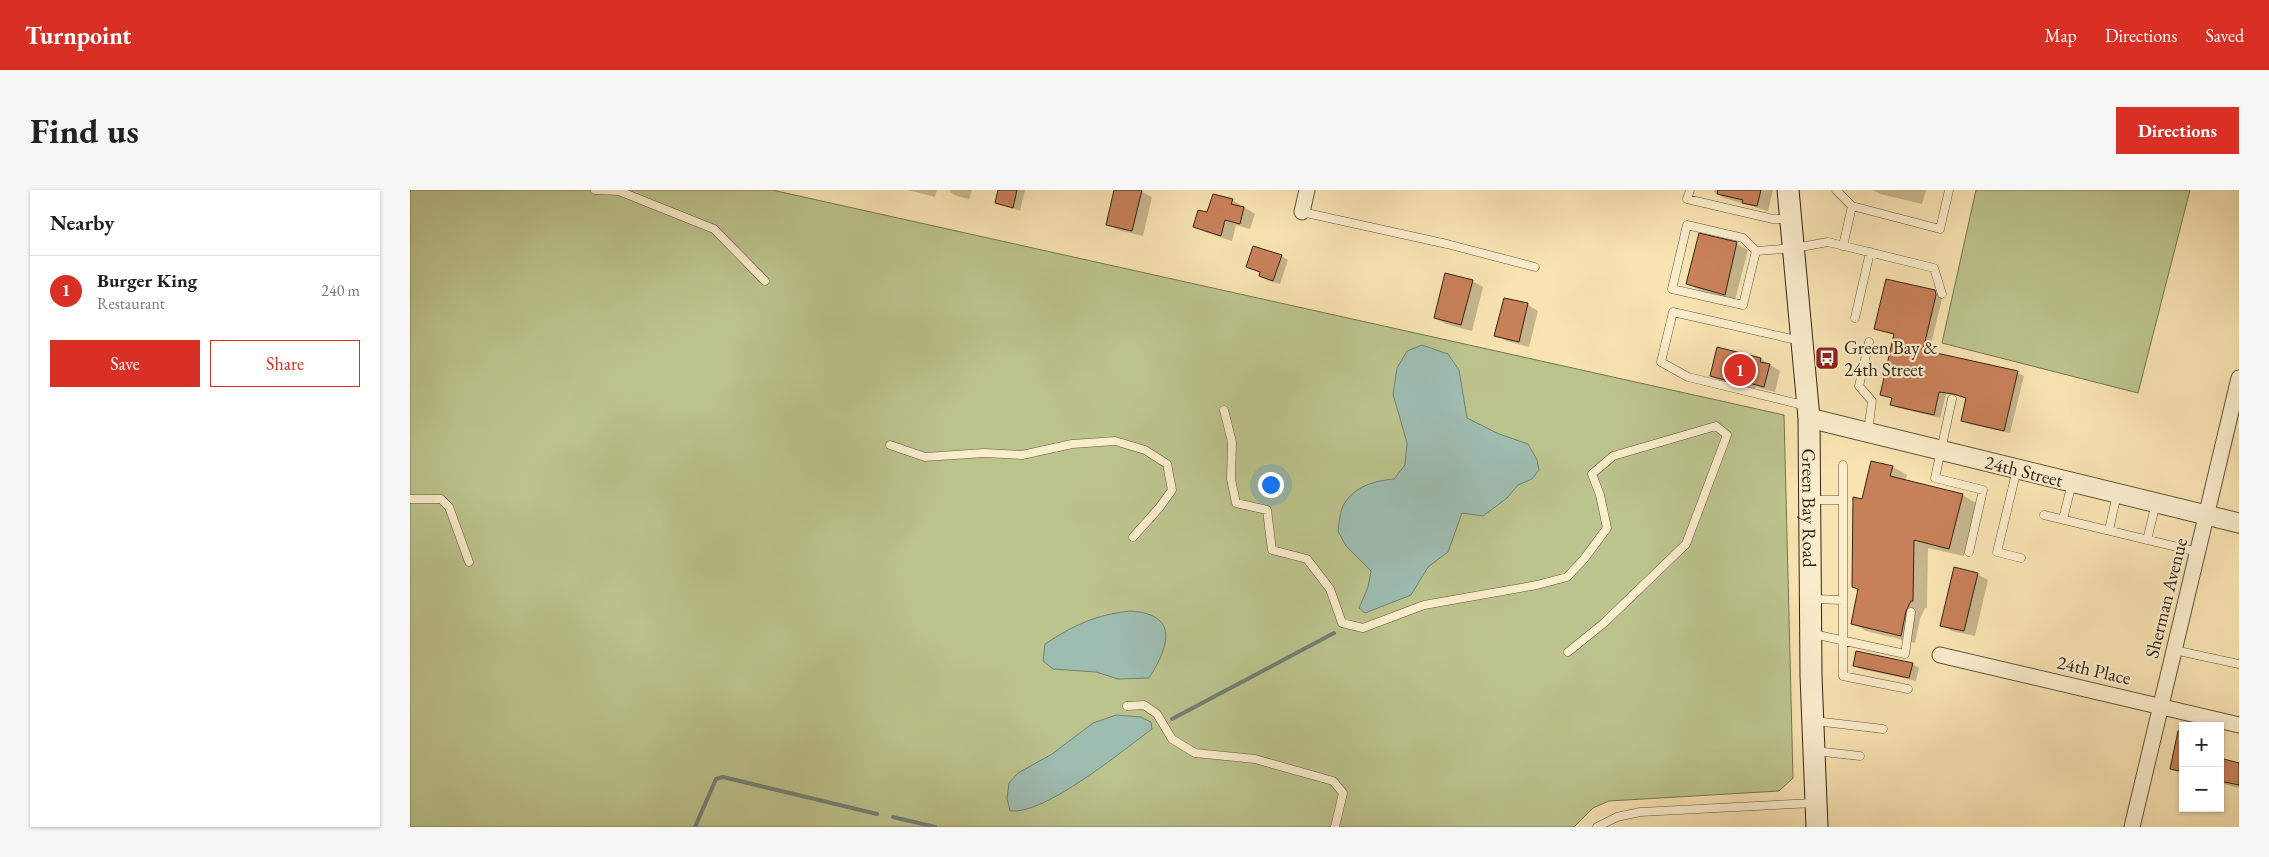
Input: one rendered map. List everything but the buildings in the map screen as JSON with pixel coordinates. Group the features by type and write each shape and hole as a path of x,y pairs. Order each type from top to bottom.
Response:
{"main road":[{"name":"Green Bay Road","path":"1788,190 1795,248 1809,412 1811,634 1817,827"}],"street":[{"path":"1302,212 1307,190"},
{"name":"Sherman Avenue","path":"2132,827 2239,378"},
{"name":"24th Street","path":"1809,412 1868,432 2239,523"},
{"name":"24th Place","path":"1940,655 2239,725"}],"lane":[{"path":"595,190 619,191 714,229 765,281"},
{"path":"1690,190 1687,199 1773,219 1791,219"},
{"path":"1836,190 1852,206 1940,228 1948,190"},
{"path":"1843,246 1852,206"},
{"path":"1302,212 1447,244 1535,267"},
{"path":"1756,251 1743,305 1672,289 1686,225 1743,238 1756,251 1795,248 1828,242 1934,268 1942,294"},
{"path":"1855,318 1870,252"},
{"path":"1803,342 1672,312 1661,362 1688,377 1809,412"},
{"path":"1868,432 1872,401 1859,386 1869,342"},
{"path":"1952,398 1935,478 1983,490 1969,552"},
{"path":"1224,410 1232,442 1231,479 1236,504 1268,510 1272,550 1307,559 1330,589 1342,624 1363,628 1424,605 1567,578 1607,528 1600,495 1592,474 1613,456 1716,426 1727,435 1686,544 1604,623 1568,652"},
{"path":"890,445 925,457 984,453 1022,455 1072,444 1115,441 1145,450 1167,464 1172,490 1133,537"},
{"path":"1843,465 1843,676 1908,689"},
{"path":"2017,469 1997,552 2021,558"},
{"path":"2063,520 2072,483"},
{"path":"2109,530 2118,494"},
{"path":"410,499 441,499 449,507 469,562"},
{"path":"1810,500 1843,500"},
{"path":"2147,540 2156,503"},
{"path":"2044,515 2198,552"},
{"path":"1811,599 1843,600"},
{"path":"1811,634 1905,654 1911,612"},
{"path":"2174,650 2239,664"},
{"path":"1128,706 1144,705 1157,714 1172,739 1195,753 1255,758 1333,781 1343,793 1335,827"},
{"path":"1813,721 1883,729"},
{"path":"1814,751 1860,756"},
{"path":"1597,827 1617,817 1640,812 1816,803"}],"green space":[{"path":"410,190 772,190 1784,415 1793,778 1779,791 1609,801 1593,808 1574,827 410,827"},
{"path":"1976,190 2190,190 2138,393 1942,343"}],"shaded area":[{"path":"1422,345 1448,354 1459,370 1467,418 1499,434 1528,444 1537,460 1539,470 1532,479 1518,485 1507,498 1483,516 1462,513 1448,552 1428,567 1411,595 1365,613 1359,608 1368,587 1371,571 1346,546 1338,531 1341,514 1348,498 1359,489 1379,481 1394,479 1405,465 1407,443 1393,394 1397,368 1407,351"},
{"path":"1130,611 1146,613 1157,618 1163,625 1166,634 1162,655 1149,678 1118,679 1096,672 1053,669 1043,661 1045,644 1066,631 1095,618"},
{"path":"1116,715 1141,717 1151,722 1152,729 1103,766 1062,793 1025,810 1010,811 1007,798 1009,783 1018,773 1052,754 1093,723"}],"waterway":[{"path":"1172,719 1334,633"},
{"path":"695,827 716,779 723,777 877,814"},
{"path":"893,817 935,827"}],"place":[{"name":"Green Bay & 24th Street","path":"1827,358"},
{"name":"Burger King","path":"1740,370"}]}
